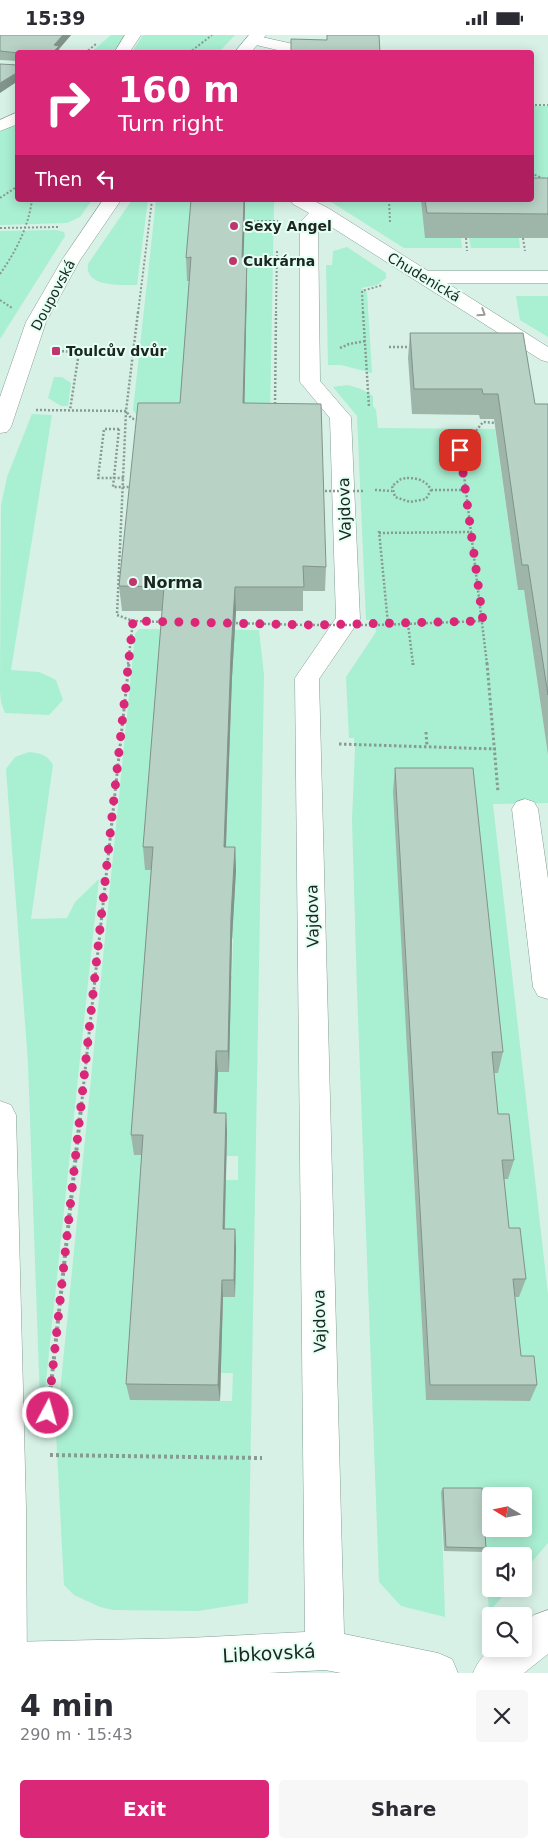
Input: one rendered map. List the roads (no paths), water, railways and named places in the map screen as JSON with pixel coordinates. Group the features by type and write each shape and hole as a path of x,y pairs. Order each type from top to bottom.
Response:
{"street":[{"path":"124,50 133,35"},
{"path":"244,50 256,38 302,50"},
{"path":"0,126 15,118"},
{"name":"Doupovská","path":"0,427 36,322 71,260 111,202"},
{"name":"Chudenická","path":"303,202 426,277 548,356"},
{"name":"Vajdova","path":"322,212 309,222 310,382 340,417 348,619 307,678 325,1650"},
{"path":"426,277 548,277"},
{"path":"525,809 548,987"},
{"path":"0,1115 7,1509 7,1667"},
{"path":"493,1673 548,1629"},
{"name":"Libkovská","path":"7,1667 325,1650 438,1673"}],"place":[{"name":"Sexy Angel","path":"234,226"},
{"name":"Cukrárna","path":"233,261"},
{"name":"Toulcův dvůr","path":"56,351"},
{"name":"Norma","path":"133,582"}]}
